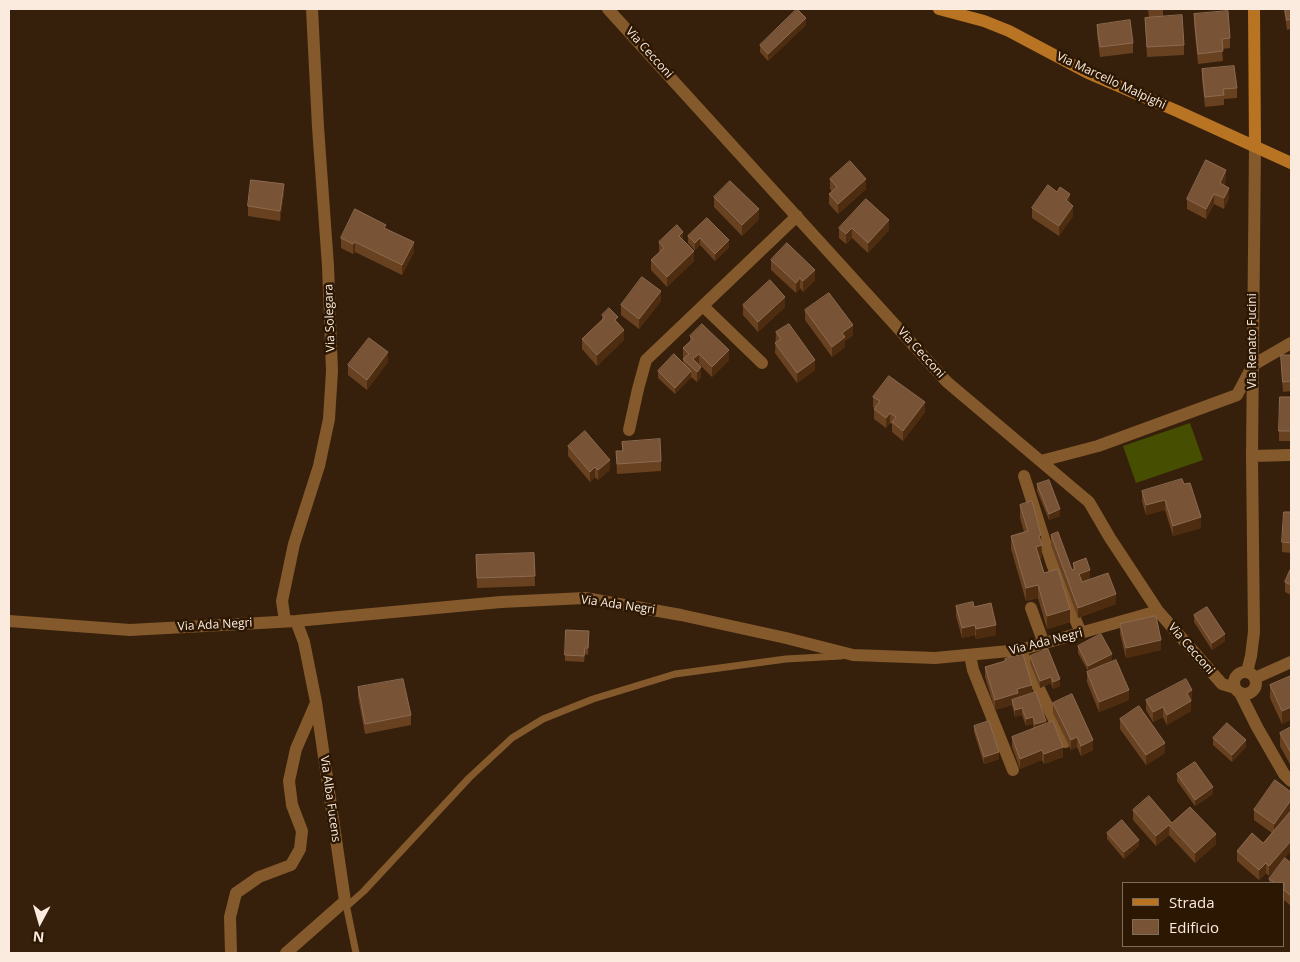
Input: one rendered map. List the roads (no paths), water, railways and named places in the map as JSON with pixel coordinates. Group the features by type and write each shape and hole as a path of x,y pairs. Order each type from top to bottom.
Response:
{"main road":[{"name":"Via Marcello Malpighi","path":"939,9 984,21 1009,31 1088,73 1291,163"},
{"name":"Via Renato Fucini","path":"1254,9 1255,146"}],"street":[{"name":"Via Solegara","path":"291,621 282,601 294,544 321,456 329,419 332,371 328,266 312,9"},
{"name":"Via Cecconi","path":"608,9 947,382 1089,502 1110,538 1158,611 1222,684 1238,691"},
{"name":"Via Renato Fucini","path":"1251,675 1254,632 1252,456 1255,146"},
{"path":"629,430 646,360 796,216"},
{"path":"703,306 762,364"},
{"path":"1041,461 1098,446 1237,395 1253,365 1291,343"},
{"path":"1252,456 1291,455"},
{"path":"1024,476 1052,564 1081,633"},
{"name":"Via Ada Negri","path":"9,621 130,630 291,621 501,602 586,598 681,615 853,655 936,658 1020,650 1158,611"},
{"path":"1031,608 1044,644"},
{"name":"Via Alba Fucens","path":"291,621 304,642 316,702 346,904"},
{"path":"1020,650 1065,742"},
{"path":"970,655 973,670 1012,770"},
{"path":"1291,662 1251,675 1243,672 1237,675 1234,682 1266,743 1284,774 1291,781"},
{"path":"1238,691 1247,694 1253,690 1256,684 1251,675"},
{"path":"231,953 230,916 236,893 259,877 291,865 300,849 302,831 292,805 289,781 296,749 316,702"},
{"path":"286,953 346,904"}],"lane":[{"path":"356,953 346,904 364,891 468,778 512,738 543,719 593,699 675,674 786,659 853,655"}]}
